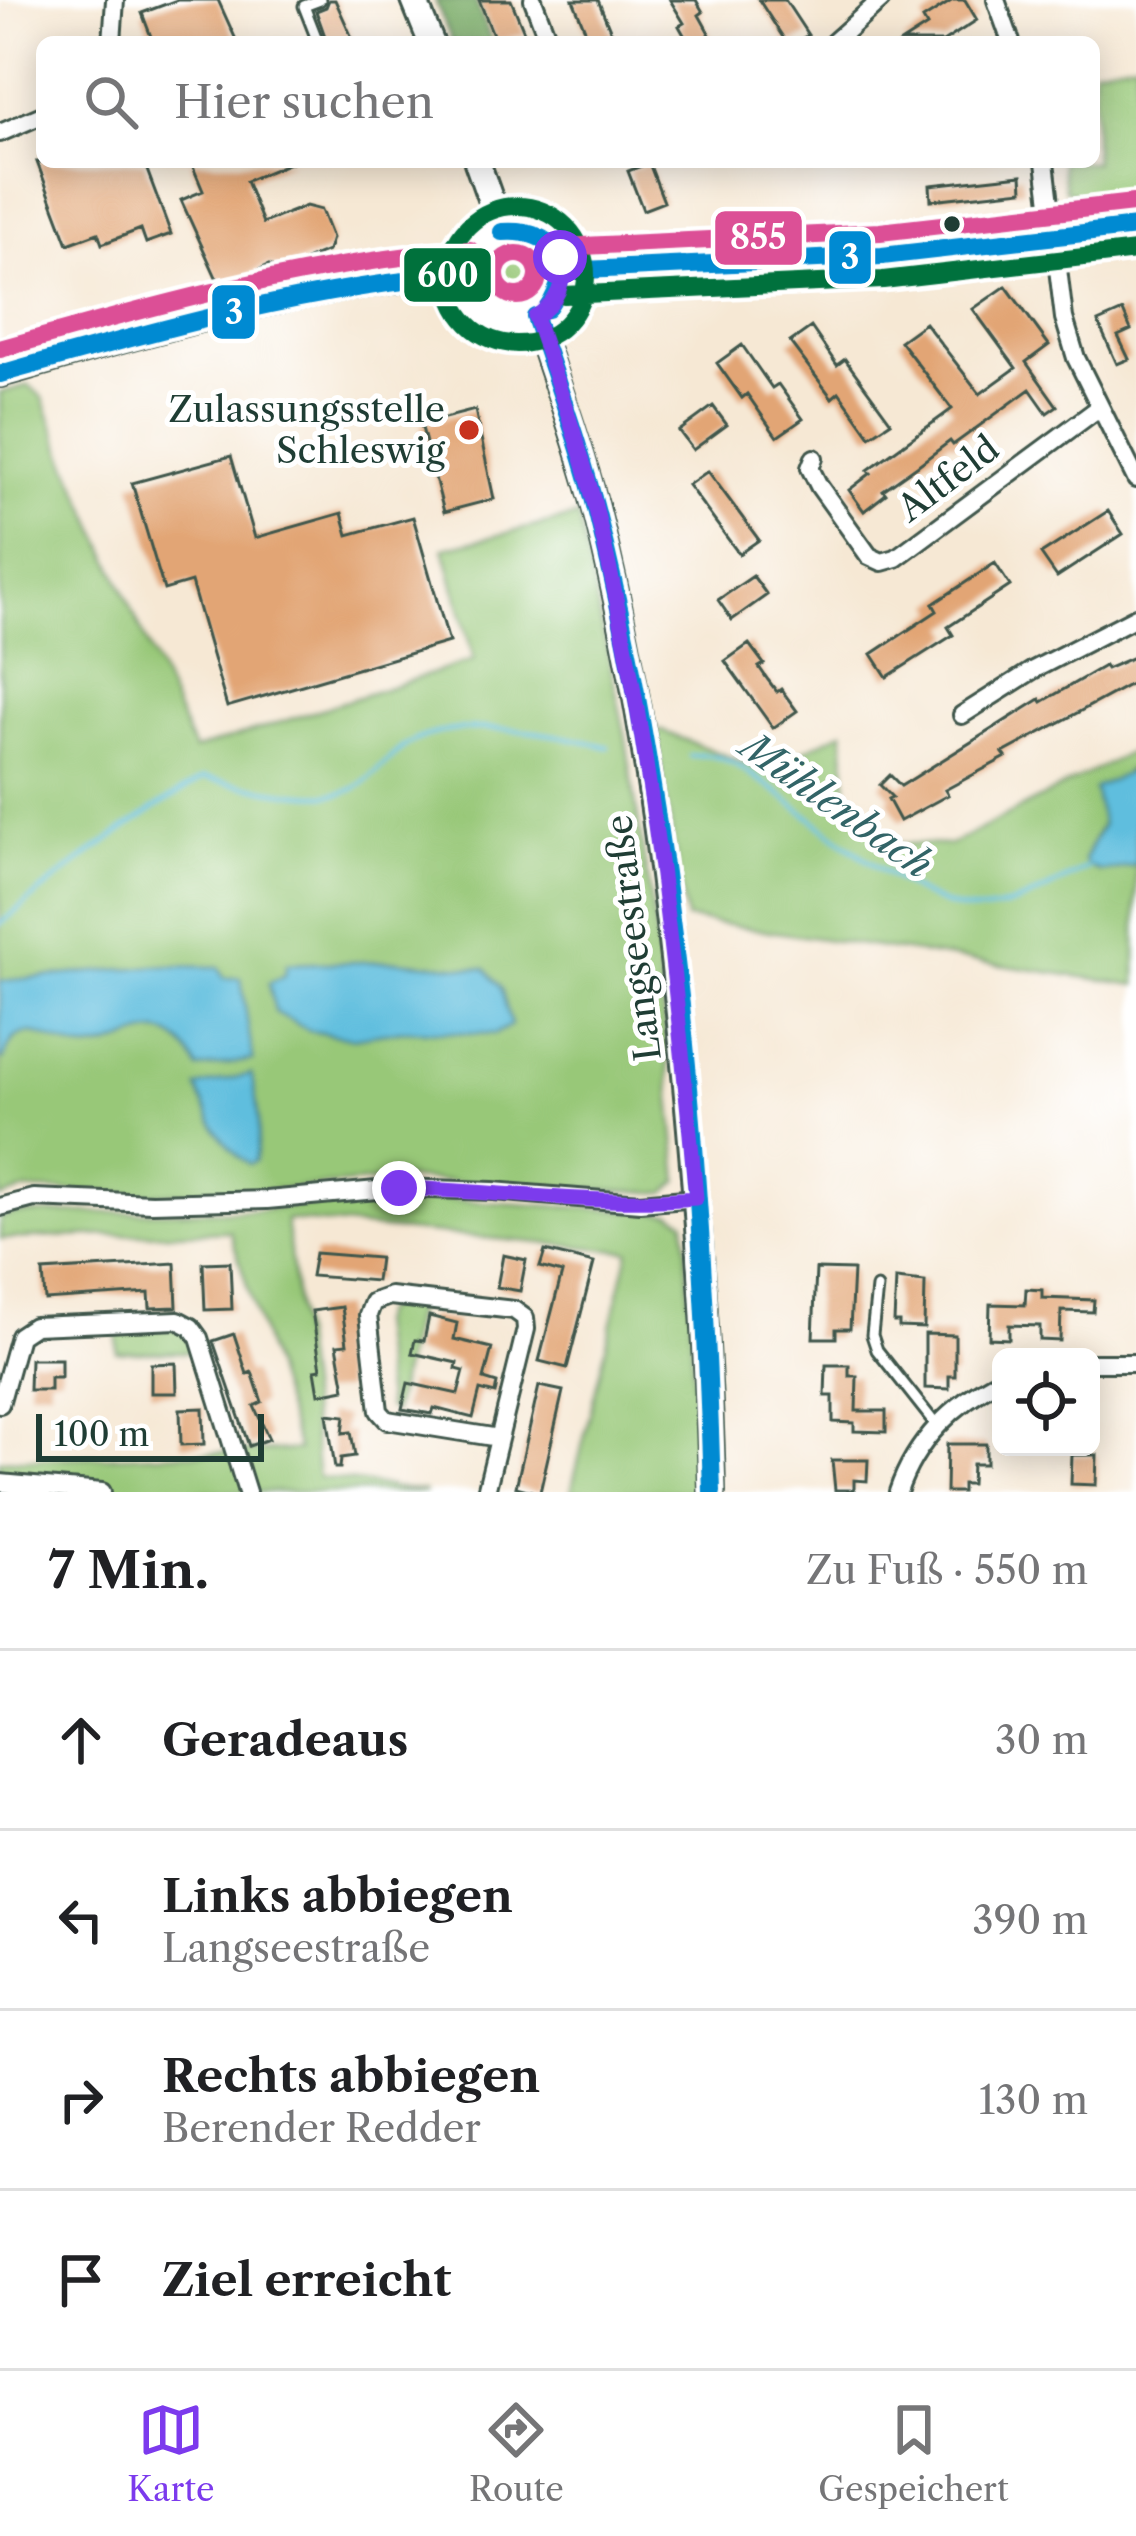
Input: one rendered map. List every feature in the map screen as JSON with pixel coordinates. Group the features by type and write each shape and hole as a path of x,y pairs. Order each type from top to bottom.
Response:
{"street":[{"path":"112,36 115,0"},
{"path":"414,0 429,36"},
{"path":"533,0 547,36"},
{"path":"841,36 881,0"},
{"path":"996,0 1010,36"},
{"path":"0,133 36,118"},
{"path":"480,168 502,232"},
{"path":"1046,168 1064,318 1076,358 1136,479"},
{"path":"563,272 882,256 1136,227"},
{"path":"529,230 542,236 560,257 563,272 556,298 535,317 520,320 492,313 474,289 472,274 480,248 502,232 529,230"},
{"path":"0,374 275,302 376,281 472,274"},
{"name":"Langseestraße","path":"535,317 597,512 641,724 672,937 696,1198 712,1492"},
{"name":"Altfeld","path":"814,458 810,468 819,486 869,556 882,562 896,558 1100,407"},
{"path":"962,715 1033,670 1136,617"},
{"path":"0,1207 34,1198 152,1203 267,1200 399,1188 640,1203 696,1198"},
{"path":"486,1492 526,1329 525,1318 514,1310 390,1296 374,1302 368,1315 379,1411 387,1420 499,1438"},
{"path":"0,1404 25,1330 178,1320 199,1338 247,1492"},
{"path":"1100,1363 1136,1363"},
{"path":"898,1492 918,1450 937,1426 992,1385"},
{"path":"0,1483 102,1492"}],"lane":[{"path":"316,36 304,6 320,0"},
{"path":"877,1288 872,1335 877,1350 937,1426"}],"green space":[{"path":"435,0 475,0 490,36 450,36"},
{"path":"1136,60 1136,197 1101,202 1065,190 1062,168 1100,168 1100,67"},
{"path":"518,238 544,249 555,275 544,301 518,312 492,301 481,275 492,249"},
{"path":"29,385 43,398 194,750 474,660 444,548 578,516 625,733 656,937 679,1181 666,1193 410,1179 253,1191 27,1190 0,1198 0,393"},
{"path":"654,728 764,770 843,731 847,793 892,843 950,845 1136,749 1136,769 1127,770 1084,860 1099,872 1136,865 1136,985 686,919"},
{"path":"400,1197 672,1213 685,1221 699,1492 571,1492 629,1251 286,1220 318,1477 426,1492 0,1492 0,1460 298,1450 230,1231 0,1239 0,1218 259,1210"},
{"path":"398,1304 416,1307 393,1412 387,1408 377,1323 381,1312"},
{"path":"177,1328 189,1334 197,1352 117,1352 117,1332"}],"water":[{"path":"1136,769 1136,865 1094,870 1084,860 1102,825 1094,788"},
{"path":"397,961 486,969 501,988 511,1025 495,1034 403,1030 352,1038 310,1031 275,1012 269,983 285,975 287,964"},
{"path":"156,966 219,967 224,978 241,978 253,1060 198,1069 185,1048 159,1032 83,1049 27,1033 18,1036 0,1059 0,981"},
{"path":"251,1074 259,1128 255,1161 249,1164 217,1130 197,1087"}],"building":[{"path":"177,0 218,0 234,36 151,36 142,13"},
{"path":"329,0 335,0 351,36 325,36 316,11"},
{"path":"479,0 511,0 525,34 494,36"},
{"path":"573,0 598,0 613,36 588,36"},
{"path":"670,0 696,0 711,36 685,36 679,26 684,23"},
{"path":"759,0 785,0 808,35 782,36"},
{"path":"953,0 965,0 977,20 952,36 911,36 927,26 923,19"},
{"path":"39,168 146,168 171,234 146,243 141,229 102,244 98,233 68,244"},
{"path":"193,168 277,168 246,181 263,223 306,206 321,210 332,238 328,251 281,270 269,265 228,284 216,277 181,200 203,191"},
{"path":"651,168 664,202 643,210 628,171"},
{"path":"1022,175 1023,190 931,200 930,185"},
{"path":"1006,286 1049,345 1026,362 1057,406 1047,413 1030,389 883,490 886,494 864,511 849,490 871,473 868,470 952,409 900,341 925,323 980,394 1016,368 973,309"},
{"path":"1123,311 1131,330 1118,336 1129,359 1117,364 1098,322"},
{"path":"811,327 837,365 845,359 891,422 870,436 839,392 832,398 790,342"},
{"path":"742,345 772,388 778,384 803,419 777,437 747,394 742,398 717,363"},
{"path":"713,406 727,425 693,450 679,431"},
{"path":"475,410 494,499 444,512 421,424"},
{"path":"231,456 255,538 342,513 348,535 413,517 449,642 227,707 191,582 164,590 132,483"},
{"path":"708,471 759,540 739,554 688,485"},
{"path":"1108,511 1123,534 1057,577 1041,554"},
{"path":"995,563 1010,586 948,627 953,635 887,677 872,654 937,611 933,604"},
{"path":"753,576 767,595 732,620 718,600"},
{"path":"749,644 764,664 759,667 768,680 797,711 773,728 725,661"},
{"path":"1136,656 1136,681 1003,753 1006,757 900,821 888,799 892,797 880,785 890,775 901,786 1040,699 1104,666"},
{"path":"545,1251 594,1263 567,1368 539,1361 562,1273 540,1267"},
{"path":"315,1253 379,1258 376,1281 311,1276"},
{"path":"503,1255 526,1260 520,1291 497,1287"},
{"path":"230,1262 232,1309 205,1310 203,1263"},
{"path":"175,1263 177,1307 150,1308 149,1293 45,1300 43,1271"},
{"path":"816,1269 853,1270 850,1329 836,1329 836,1338 813,1338"},
{"path":"896,1279 925,1282 924,1328 899,1327 894,1322"},
{"path":"1026,1289 1042,1290 1042,1298 1094,1300 1093,1312 1061,1311 1060,1341 1040,1340 1040,1326 1009,1325 1009,1339 989,1338 990,1304 1025,1305"},
{"path":"342,1307 347,1344 337,1345 345,1389 319,1394 315,1370 321,1369 312,1311"},
{"path":"429,1316 457,1323 454,1339 492,1348 484,1379 497,1383 495,1394 480,1390 473,1418 434,1408 432,1414 402,1409 408,1383 458,1394 464,1371 456,1369 457,1363 412,1353 415,1340 424,1341"},
{"path":"234,1334 262,1402 254,1406 269,1439 249,1446 213,1341"},
{"path":"925,1334 955,1335 955,1376 949,1376 949,1389 925,1388"},
{"path":"30,1359 61,1359 61,1377 50,1377 50,1390 29,1390"},
{"path":"176,1363 177,1393 151,1393 151,1364"},
{"path":"826,1365 849,1365 849,1376 857,1376 856,1411 886,1411 886,1432 854,1431 854,1423 833,1422 833,1396 825,1396"},
{"path":"539,1386 563,1391 540,1492 535,1492 516,1487"},
{"path":"203,1408 204,1444 181,1445 180,1409"},
{"path":"327,1414 345,1416 343,1433 351,1432 355,1456 341,1458 340,1468 335,1468"},
{"path":"947,1444 986,1444 986,1464 972,1464 971,1484 962,1484 962,1492 946,1492"},
{"path":"1072,1456 1097,1456 1096,1485 1071,1484"},
{"path":"832,1460 868,1460 867,1481 854,1480 854,1490 835,1490"}],"waterway":[{"name":"Mühlenbach","path":"0,924 99,847 204,778 293,793 342,793 361,784 408,744 453,730 535,732 608,747"},
{"name":"Mühlenbach","path":"690,756 720,758 738,766 892,877 945,905 967,910 999,908 1088,867"}],"transit line":[{"name":"855","path":"562,247 880,232 1133,203"},
{"name":"600","path":"517,206 544,211 566,226 581,248 586,275 581,302 566,324 544,339 517,344 490,339 468,324 453,302 448,275 453,248 468,226 490,211 517,206"},
{"name":"3","path":"563,271 882,256 1136,227"},
{"name":"3","path":"502,232 536,236 556,252 560,277 547,309"},
{"name":"855","path":"0,349 291,275 470,250"},
{"name":"600","path":"564,295 883,280 1136,251"},
{"name":"855","path":"517,254 532,260 538,275 532,290 517,296 502,290 496,275 502,260 517,254"},
{"name":"3","path":"0,374 293,299 472,274"},
{"name":"3","path":"535,317 598,517 625,635 666,877 692,1125 712,1492"}],"place":[{"name":"Zulassungsstelle Schleswig","path":"469,430"}],"route":[{"path":"399,1188 640,1203 696,1198 672,937 641,724 597,512 535,317 547,309 562,285 560,257"}]}
